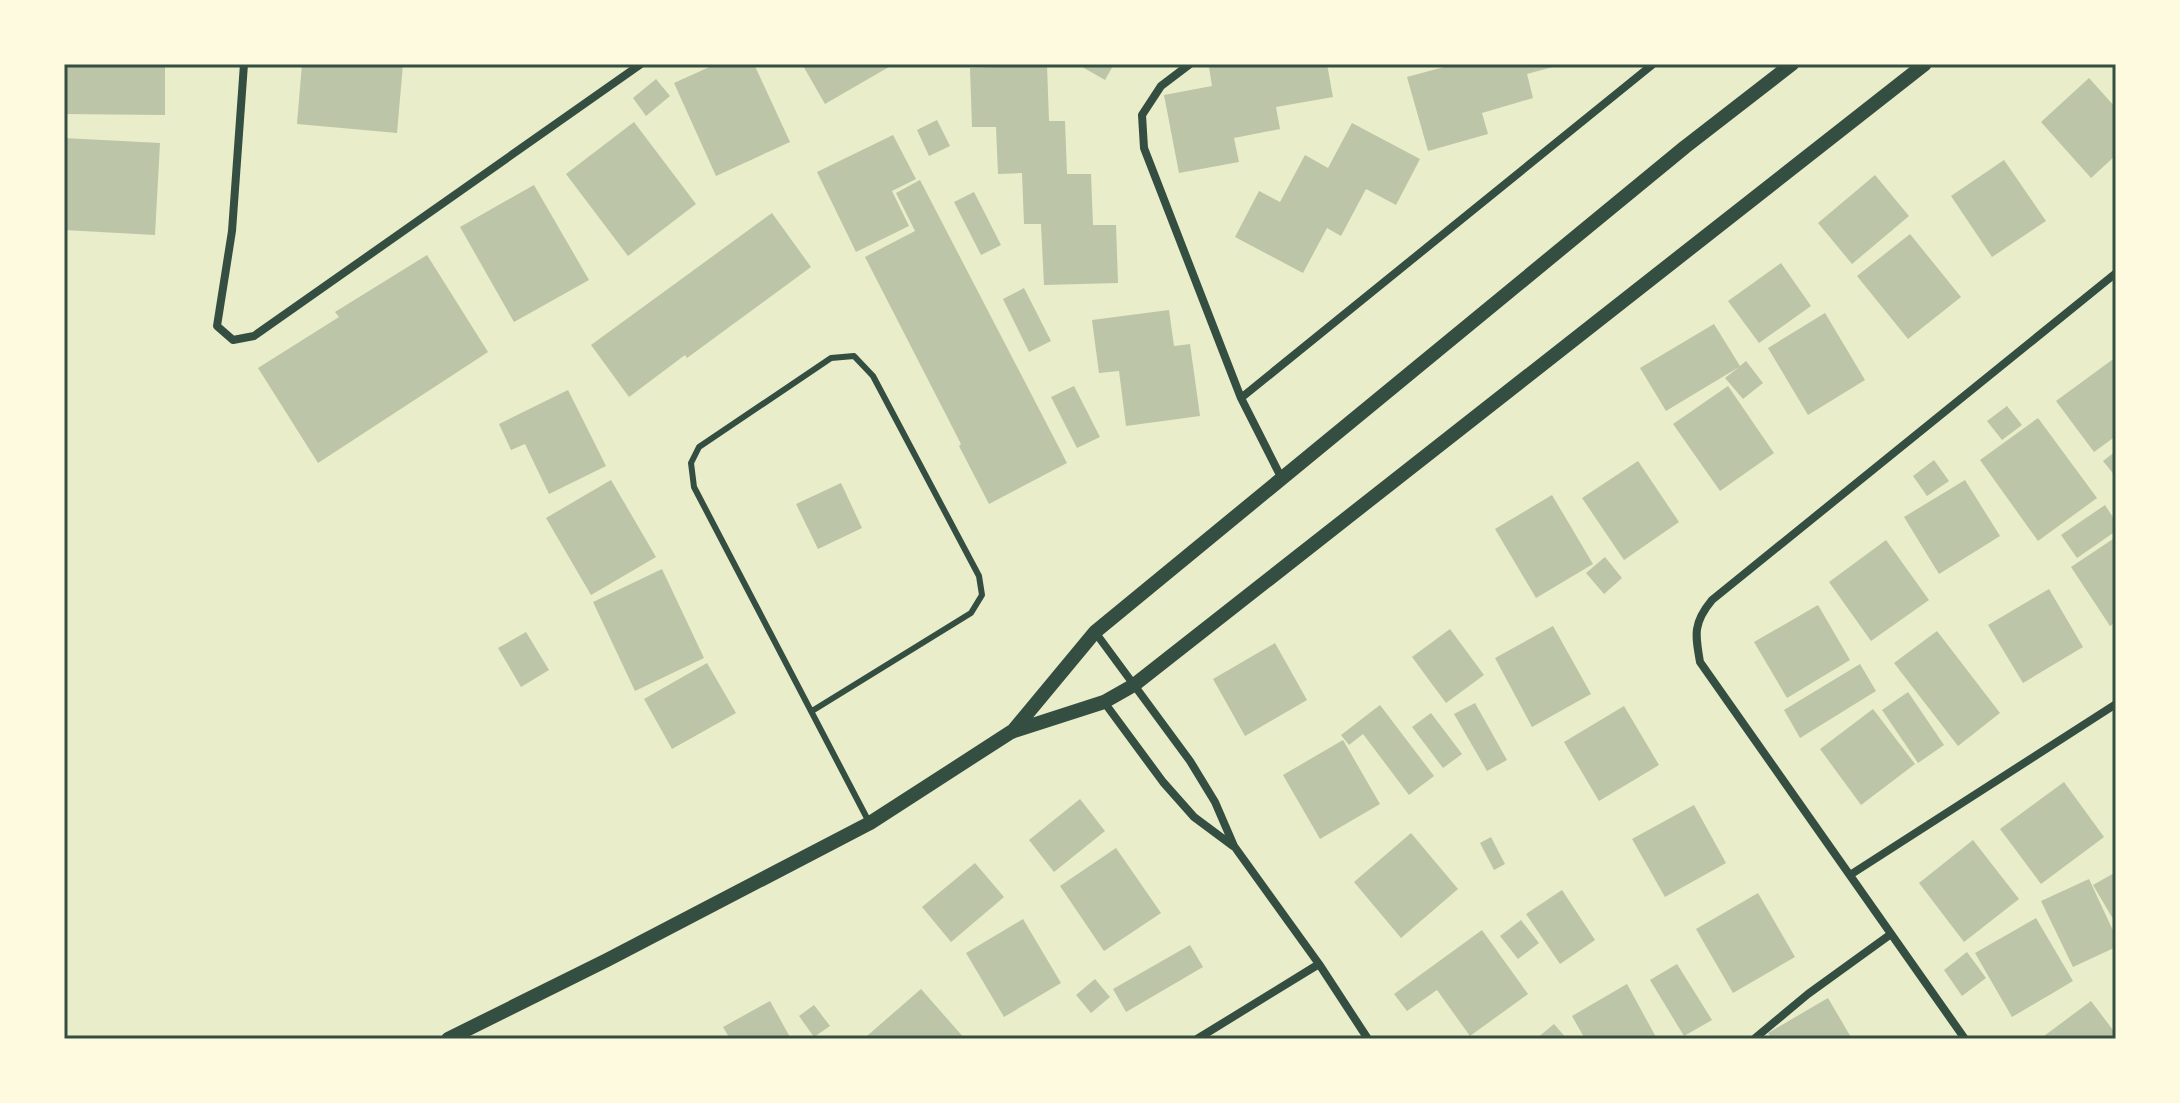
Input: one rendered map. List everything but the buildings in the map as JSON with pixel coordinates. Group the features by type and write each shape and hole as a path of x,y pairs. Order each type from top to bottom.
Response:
{"street":[{"path":"244,64 232,231 217,326 233,340 254,336 641,64"},
{"path":"1190,64 1161,86 1142,115 1144,148 1241,398 1281,477"},
{"path":"1011,732 1095,632 1685,147 1792,64"},
{"path":"448,1039 870,823 1011,732 1104,702 1134,685 1925,64"},
{"path":"1241,398 1652,65"},
{"path":"1965,1039 1700,662 1695,634 1700,615 1712,600 2116,273"},
{"path":"1095,632 1190,761 1215,802 1234,846 1319,964 1368,1039"},
{"path":"1104,702 1163,782 1194,817 1234,846"},
{"path":"1850,875 2116,704"},
{"path":"1754,1039 1808,994 1891,934"},
{"path":"1197,1039 1319,964"}],"lane":[{"path":"812,711 971,613 982,595 979,576 873,376 854,356 831,358 699,447 691,463 694,487 870,823"}]}
